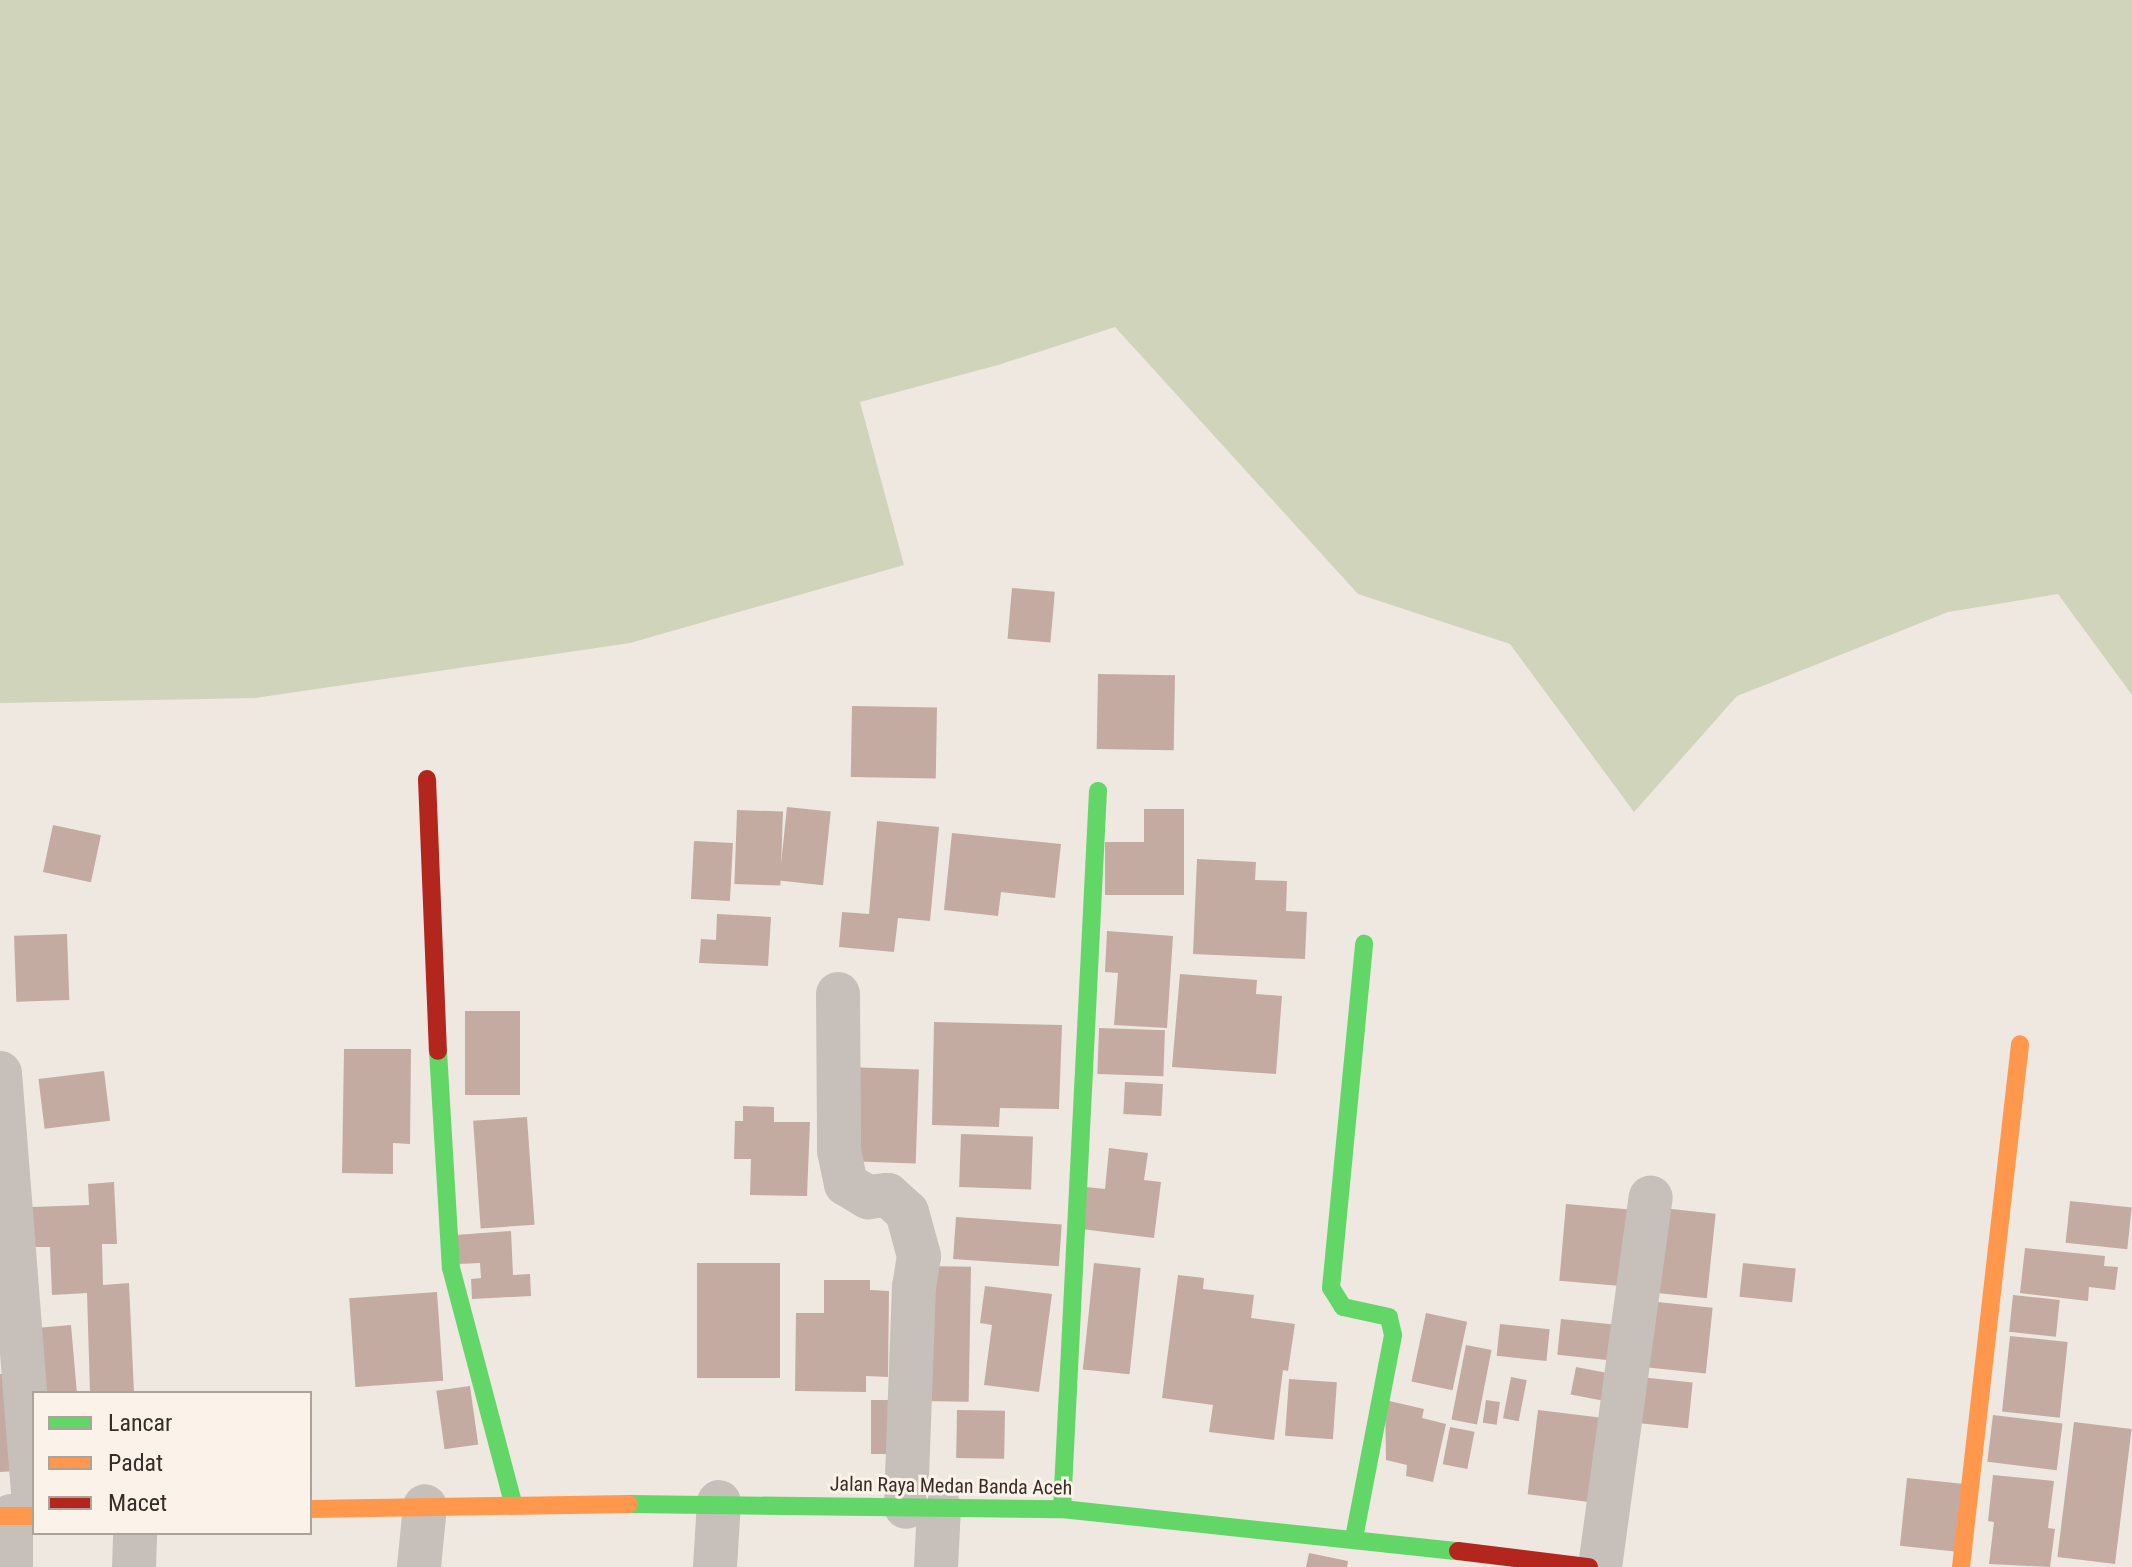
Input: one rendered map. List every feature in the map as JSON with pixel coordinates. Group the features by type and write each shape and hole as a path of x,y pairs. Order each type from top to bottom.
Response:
{"main road":[{"path":"427,779 443,1174 451,1268 513,1503"},
{"path":"1062,1509 1098,791"},
{"path":"1354,1538 1393,1335 1389,1317 1354,1312 1343,1307 1331,1288 1364,944"},
{"path":"1961,1567 2020,1044"},
{"name":"Jalan Raya Medan Banda Aceh","path":"312,1509 513,1503 719,1502 1062,1509 1354,1538 1589,1567"}],"street":[{"path":"838,994 839,1151 846,1184 868,1197 888,1195 907,1212 919,1256 914,1286 923,1507 936,1567"},
{"path":"0,1073 20,1514 11,1567"},
{"path":"1600,1567 1651,1197"},
{"path":"715,1567 719,1502"},
{"path":"419,1567 425,1506"},
{"path":"134,1567 135,1535"}],"green space":[{"path":"0,0 2132,0 2132,695 2058,594 1948,612 1737,696 1634,812 1510,644 1358,594 1115,327 998,365 860,402 904,565 630,643 255,698 0,703"}],"building":[{"path":"1012,588 1055,592 1050,643 1008,639"},
{"path":"1098,674 1175,675 1174,750 1097,749"},
{"path":"852,706 937,707 936,778 851,777"},
{"path":"787,807 831,812 823,885 779,881"},
{"path":"1144,809 1184,809 1184,895 1105,895 1105,842 1144,842"},
{"path":"737,810 783,812 780,886 734,884"},
{"path":"877,821 939,827 930,921 898,918 894,952 839,947 842,912 869,914"},
{"path":"53,825 101,835 91,882 43,872"},
{"path":"952,833 1061,844 1055,898 1001,892 998,916 944,910"},
{"path":"694,841 733,843 730,901 691,899"},
{"path":"1197,859 1256,862 1255,880 1287,881 1286,911 1307,912 1305,959 1193,954"},
{"path":"717,914 771,917 768,966 699,963 701,939 716,940"},
{"path":"1107,931 1173,936 1167,1028 1114,1025 1118,973 1105,972"},
{"path":"67,934 69,1000 16,1002 14,936"},
{"path":"1180,974 1257,980 1256,994 1282,996 1276,1074 1172,1067"},
{"path":"465,1011 520,1011 520,1095 465,1095"},
{"path":"934,1022 1062,1025 1059,1109 1000,1108 999,1127 932,1125"},
{"path":"1099,1028 1165,1030 1163,1076 1097,1074"},
{"path":"344,1049 411,1049 410,1144 393,1143 393,1174 342,1173"},
{"path":"847,1067 919,1070 916,1163 844,1161"},
{"path":"104,1071 110,1121 45,1129 38,1079"},
{"path":"1125,1082 1163,1084 1161,1116 1123,1114"},
{"path":"743,1106 774,1107 774,1122 810,1122 807,1196 750,1195 751,1159 734,1159 735,1121 743,1121"},
{"path":"527,1117 535,1225 481,1229 473,1121"},
{"path":"961,1134 1033,1137 1031,1189 959,1187"},
{"path":"1109,1148 1148,1153 1144,1180 1161,1182 1154,1238 1081,1229 1086,1187 1105,1189"},
{"path":"114,1182 117,1244 102,1244 103,1285 129,1283 134,1391 90,1391 87,1293 52,1295 50,1247 34,1247 32,1207 89,1205 88,1184"},
{"path":"2070,1201 2132,1207 2127,1249 2066,1243"},
{"path":"1566,1204 1639,1210 1632,1287 1559,1281"},
{"path":"1662,1208 1716,1214 1707,1298 1653,1293"},
{"path":"956,1217 1062,1224 1059,1266 953,1259"},
{"path":"511,1231 513,1275 530,1274 531,1296 472,1299 471,1279 481,1278 480,1263 458,1264 456,1235"},
{"path":"2025,1248 2105,1256 2104,1266 2118,1267 2115,1290 2089,1287 2088,1301 2020,1293"},
{"path":"697,1263 780,1263 780,1378 697,1378"},
{"path":"1094,1263 1141,1268 1130,1374 1083,1369"},
{"path":"1743,1263 1796,1269 1792,1302 1739,1297"},
{"path":"924,1266 971,1267 969,1402 922,1401"},
{"path":"1178,1275 1204,1278 1203,1289 1254,1295 1251,1318 1295,1324 1288,1371 1283,1370 1274,1440 1209,1432 1213,1405 1162,1398"},
{"path":"824,1280 870,1280 870,1290 889,1291 888,1377 866,1376 866,1392 795,1391 796,1313 824,1313"},
{"path":"985,1286 1052,1294 1039,1392 984,1385 992,1325 980,1323"},
{"path":"437,1292 443,1381 355,1387 349,1298"},
{"path":"2013,1295 2060,1300 2056,1337 2009,1332"},
{"path":"1648,1301 1713,1308 1706,1373 1641,1367"},
{"path":"1426,1313 1467,1322 1453,1390 1411,1381"},
{"path":"1561,1319 1623,1325 1619,1361 1557,1355"},
{"path":"1500,1324 1550,1329 1546,1361 1497,1356"},
{"path":"71,1325 77,1391 39,1391 33,1328"},
{"path":"2010,1336 2068,1342 2060,1418 2002,1412"},
{"path":"1466,1345 1492,1350 1477,1425 1451,1420"},
{"path":"1576,1367 1611,1374 1606,1401 1571,1394"},
{"path":"0,1374 14,1374 17,1471 0,1472"},
{"path":"1511,1377 1527,1380 1519,1421 1503,1418"},
{"path":"1640,1377 1693,1383 1688,1428 1635,1423"},
{"path":"1289,1379 1337,1382 1333,1439 1285,1436"},
{"path":"470,1386 478,1444 445,1449 436,1391"},
{"path":"871,1400 897,1400 897,1454 871,1454"},
{"path":"1385,1400 1424,1409 1422,1418 1446,1424 1433,1482 1406,1476 1407,1465 1386,1460"},
{"path":"1486,1400 1500,1402 1497,1425 1483,1423"},
{"path":"957,1410 1005,1411 1004,1459 956,1458"},
{"path":"1538,1410 1605,1418 1595,1503 1528,1494"},
{"path":"1993,1415 2062,1424 2057,1470 1987,1462"},
{"path":"2074,1422 2132,1429 2115,1564 2057,1557"},
{"path":"1450,1427 1475,1432 1467,1469 1443,1464"},
{"path":"1993,1475 2054,1481 2048,1528 2055,1529 2050,1567 1989,1564 1994,1522 1988,1521"},
{"path":"1907,1478 1962,1484 1955,1551 1900,1546"},
{"path":"1309,1553 1348,1561 1347,1567 1306,1567"}],"traffic: fast":[{"path":"1062,1509 1098,791"},
{"path":"1354,1538 1393,1335 1389,1317 1343,1307 1331,1288 1364,944"},
{"path":"438,1051 451,1268 513,1503"},
{"path":"629,1504 1062,1509 1458,1551"}],"traffic: slow":[{"path":"1961,1567 2020,1044"},
{"path":"312,1509 629,1504"},
{"path":"0,1516 32,1516"}],"traffic: jam":[{"path":"427,779 438,1051"},
{"path":"1458,1551 1589,1567"}]}
